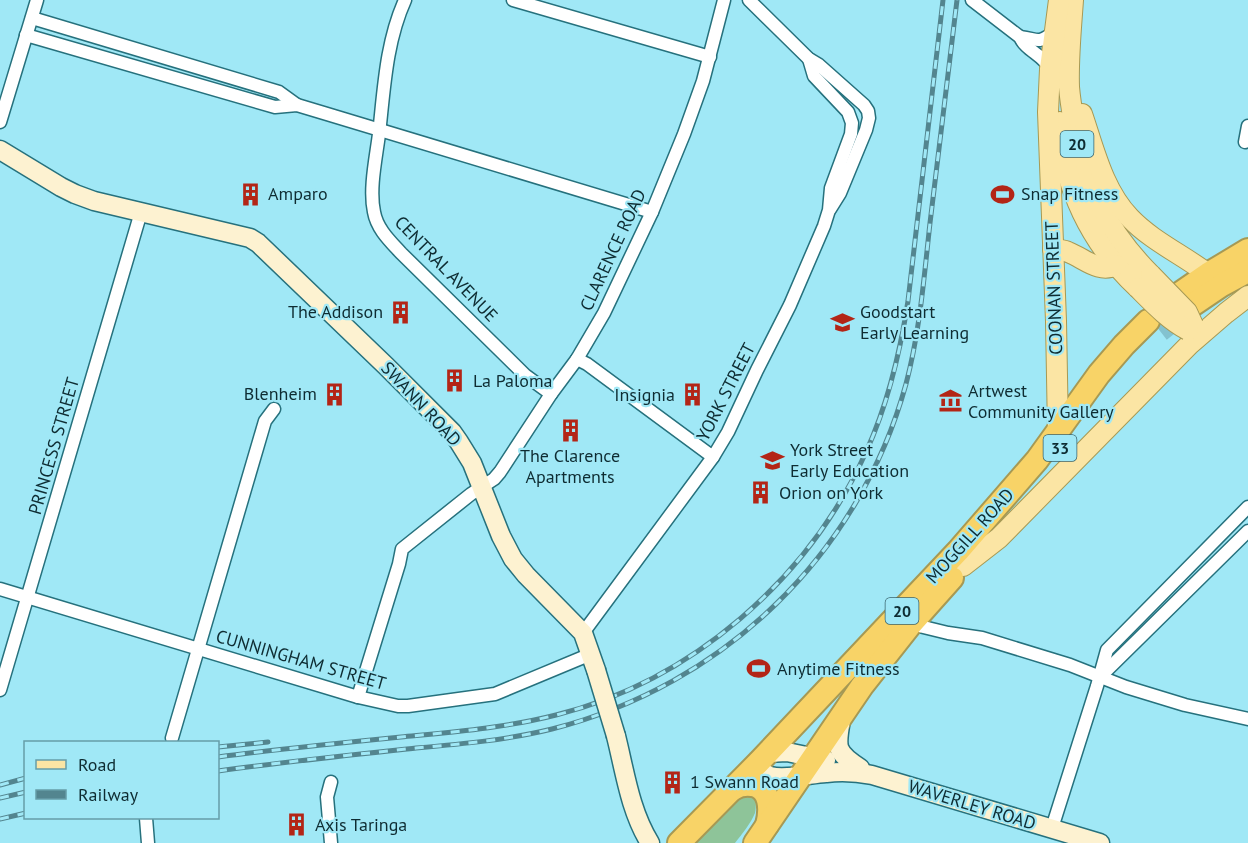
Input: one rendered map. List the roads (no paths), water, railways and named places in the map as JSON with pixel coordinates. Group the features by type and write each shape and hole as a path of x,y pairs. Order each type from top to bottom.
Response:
{"highway":[{"name":"MOGGILL ROAD","path":"1192,323 1208,274 1248,250"},
{"name":"MOGGILL ROAD","path":"1192,323 1222,285 1248,271"},
{"name":"MOGGILL ROAD","path":"679,843 763,758 950,559 1037,460 1099,374 1124,345 1154,326 1015,505 911,624 862,686 761,834"},
{"path":"732,789 741,785 758,786 768,797 769,803 761,834"}],"main road":[{"name":"COONAN STREET","path":"1058,432 1048,123 1050,69 1059,0"},
{"name":"COONAN STREET","path":"1065,0 1059,96 1060,134 1066,171 1078,206 1099,242 1116,265 1145,282 1187,312 1192,323"},
{"name":"COONAN STREET","path":"1074,0 1069,62 1070,98 1078,150 1091,188 1113,229 1137,261 1145,282"},
{"path":"1070,98 1080,109 1109,187 1129,218 1144,231 1208,274"},
{"name":"SWANN ROAD","path":"0,150 75,194 94,201 250,238 258,243 441,420 465,451 513,559 583,633 616,736 623,772 635,812 650,843"},
{"path":"1053,249 1070,252 1084,261 1109,268 1116,265 1118,255 1118,243 1113,229"},
{"name":"MOGGILL ROAD","path":"963,566 999,538 1192,323 1248,296"},
{"path":"842,715 838,745 843,755 860,768"},
{"name":"WAVERLEY ROAD","path":"878,777 860,768 808,766 787,777 772,776 765,774 762,770 763,758 787,752 808,766 878,777 1050,836 1100,843"}],"street":[{"path":"0,122 37,0"},
{"name":"CENTRAL AVENUE","path":"405,0 391,40 372,201 375,218 383,232 401,253 525,375 551,394"},
{"path":"513,0 710,57"},
{"name":"CLARENCE ROAD","path":"358,697 402,549 500,472 577,359 604,313 652,212 696,101 724,0"},
{"name":"YORK STREET","path":"749,0 868,111 866,130 840,193 829,210"},
{"path":"972,0 1020,37 1038,41 1055,32"},
{"path":"32,18 279,92 297,105 652,212"},
{"path":"26,35 275,107 297,105"},
{"path":"1020,37 1022,43 1047,63 1050,69"},
{"name":"YORK STREET","path":"583,633 713,456 728,432 790,304 824,226 829,210 831,188 851,134 852,123 848,112 814,76 809,58"},
{"path":"1245,142 1248,126"},
{"name":"PRINCESS STREET","path":"0,690 141,212"},
{"path":"577,359 713,456"},
{"path":"172,738 265,421 274,409"},
{"path":"1050,836 1106,653 1111,645 1248,507"},
{"path":"1100,677 1248,531"},
{"name":"CUNNINGHAM STREET","path":"0,589 358,697 398,706 495,694 594,662"},
{"path":"911,624 982,639 1032,653 1126,687 1185,705 1248,719"},
{"path":"331,782 327,797 331,843"},
{"path":"146,819 148,843"}],"tunnel":[{"path":"1160,331 1188,309"}],"railway":[{"path":"219,757 479,729 556,715 606,699 654,677 699,650 741,618 779,582 813,542 842,498 874,434 892,378 908,301 943,0"},
{"path":"219,771 484,741 552,729 615,709 673,681 727,646 776,604 819,557 855,504 884,446 906,384 921,304 957,0"},
{"path":"219,747 268,742"},
{"path":"0,785 24,779"},
{"path":"0,798 24,792"},
{"path":"0,819 24,813"}],"place":[{"name":"Amparo","path":"250,194"},
{"name":"Snap Fitness","path":"1003,194"},
{"name":"The Addison","path":"401,312"},
{"name":"Goodstart Early Learning","path":"842,322"},
{"name":"La Paloma","path":"455,381"},
{"name":"Blenheim","path":"335,394"},
{"name":"Insignia","path":"693,395"},
{"name":"Artwest Community Gallery","path":"950,401"},
{"name":"The Clarence Apartments","path":"570,430"},
{"name":"York Street Early Education","path":"772,460"},
{"name":"Orion on York","path":"761,493"},
{"name":"Anytime Fitness","path":"759,669"},
{"name":"1 Swann Road","path":"672,782"},
{"name":"Axis Taringa","path":"297,825"}]}
